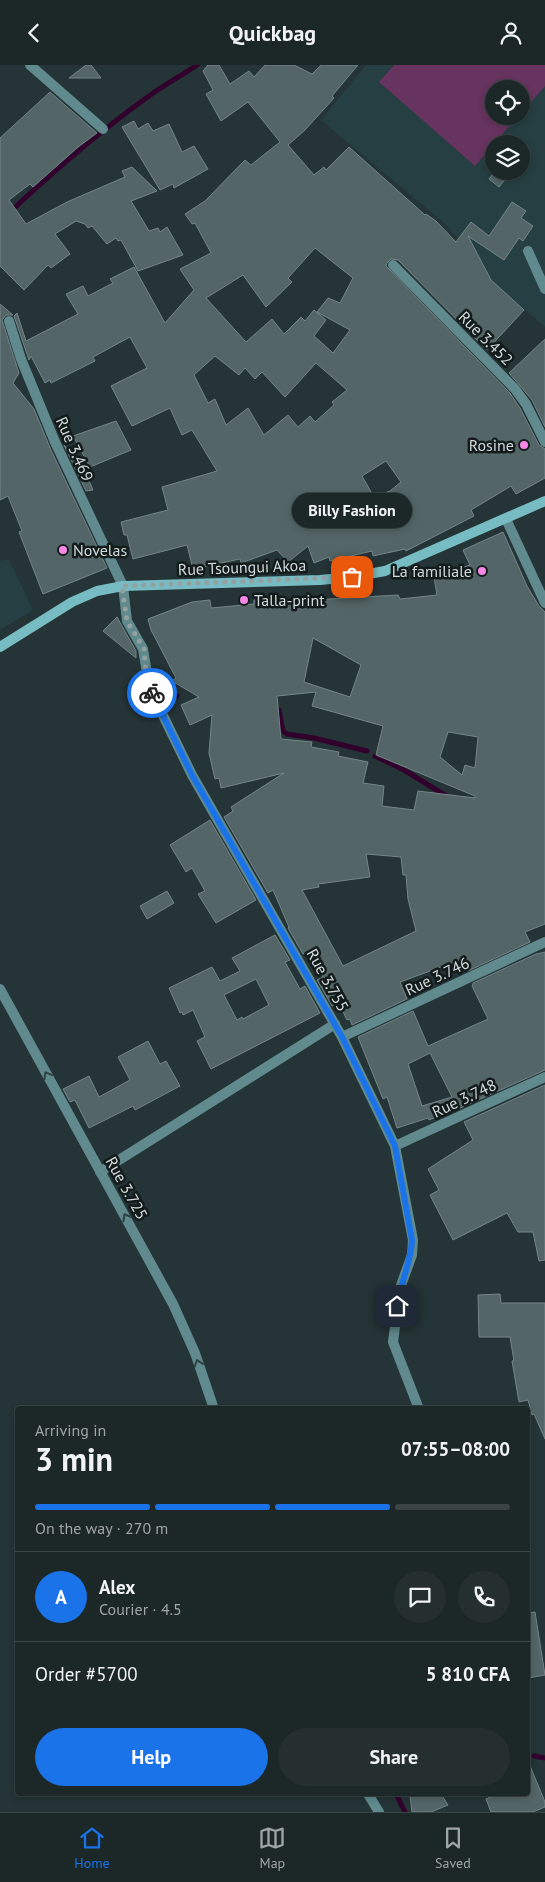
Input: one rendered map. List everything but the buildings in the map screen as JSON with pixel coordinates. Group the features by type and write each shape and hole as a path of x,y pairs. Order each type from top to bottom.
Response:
{"main road":[{"name":"Rue Tsoungui Akoa","path":"0,647 72,602 97,591 122,586 352,577 384,571 545,501"}],"street":[{"path":"30,65 103,129"},
{"path":"528,251 545,289"},
{"name":"Rue 3.452","path":"393,265 515,389 526,404 545,441"},
{"name":"Rue 3.469","path":"9,321 21,359 55,442 122,586"},
{"path":"506,519 545,603"},
{"name":"Rue 3.755","path":"122,586 127,621 144,649 149,685 154,699 192,775 335,1024 395,1146 412,1240 412,1255 400,1288 393,1342 418,1406"},
{"name":"Rue 3.746","path":"342,1037 545,942"},
{"name":"Rue 3.725","path":"0,989 173,1304 195,1353 213,1406"},
{"path":"100,1172 335,1024"},
{"name":"Rue 3.748","path":"395,1146 545,1077"},
{"path":"369,1796 379,1812"}],"shaded area":[{"path":"366,65 545,65 545,327 491,281 467,249 444,223 321,120"},
{"path":"394,65 545,65 545,86 530,103 530,80 485,80 485,125 510,125 502,135 485,135 485,154 475,166 379,82"},
{"path":"9,559 33,610 0,630 0,561"}],"waterway":[{"path":"11,211 95,137 155,92 197,65"},
{"path":"155,683 177,696"},
{"path":"279,710 283,731 287,734 314,738 367,751"},
{"path":"375,756 404,770 448,797"},
{"path":"534,1756 545,1758"},
{"path":"397,1796 405,1812"}],"way so far":[{"path":"152,693 146,674 144,649 127,621 122,586 320,580 352,577"}],"place":[{"name":"Rosine","path":"524,445"},
{"name":"Novelas","path":"63,550"},
{"name":"La familiale","path":"482,571"},
{"name":"Billy Fashion","path":"352,577"},
{"name":"Talla-print","path":"244,600"}],"route":[{"path":"152,693 192,775 342,1037 395,1146 403,1181 412,1240 412,1255 400,1288 397,1306"}]}
